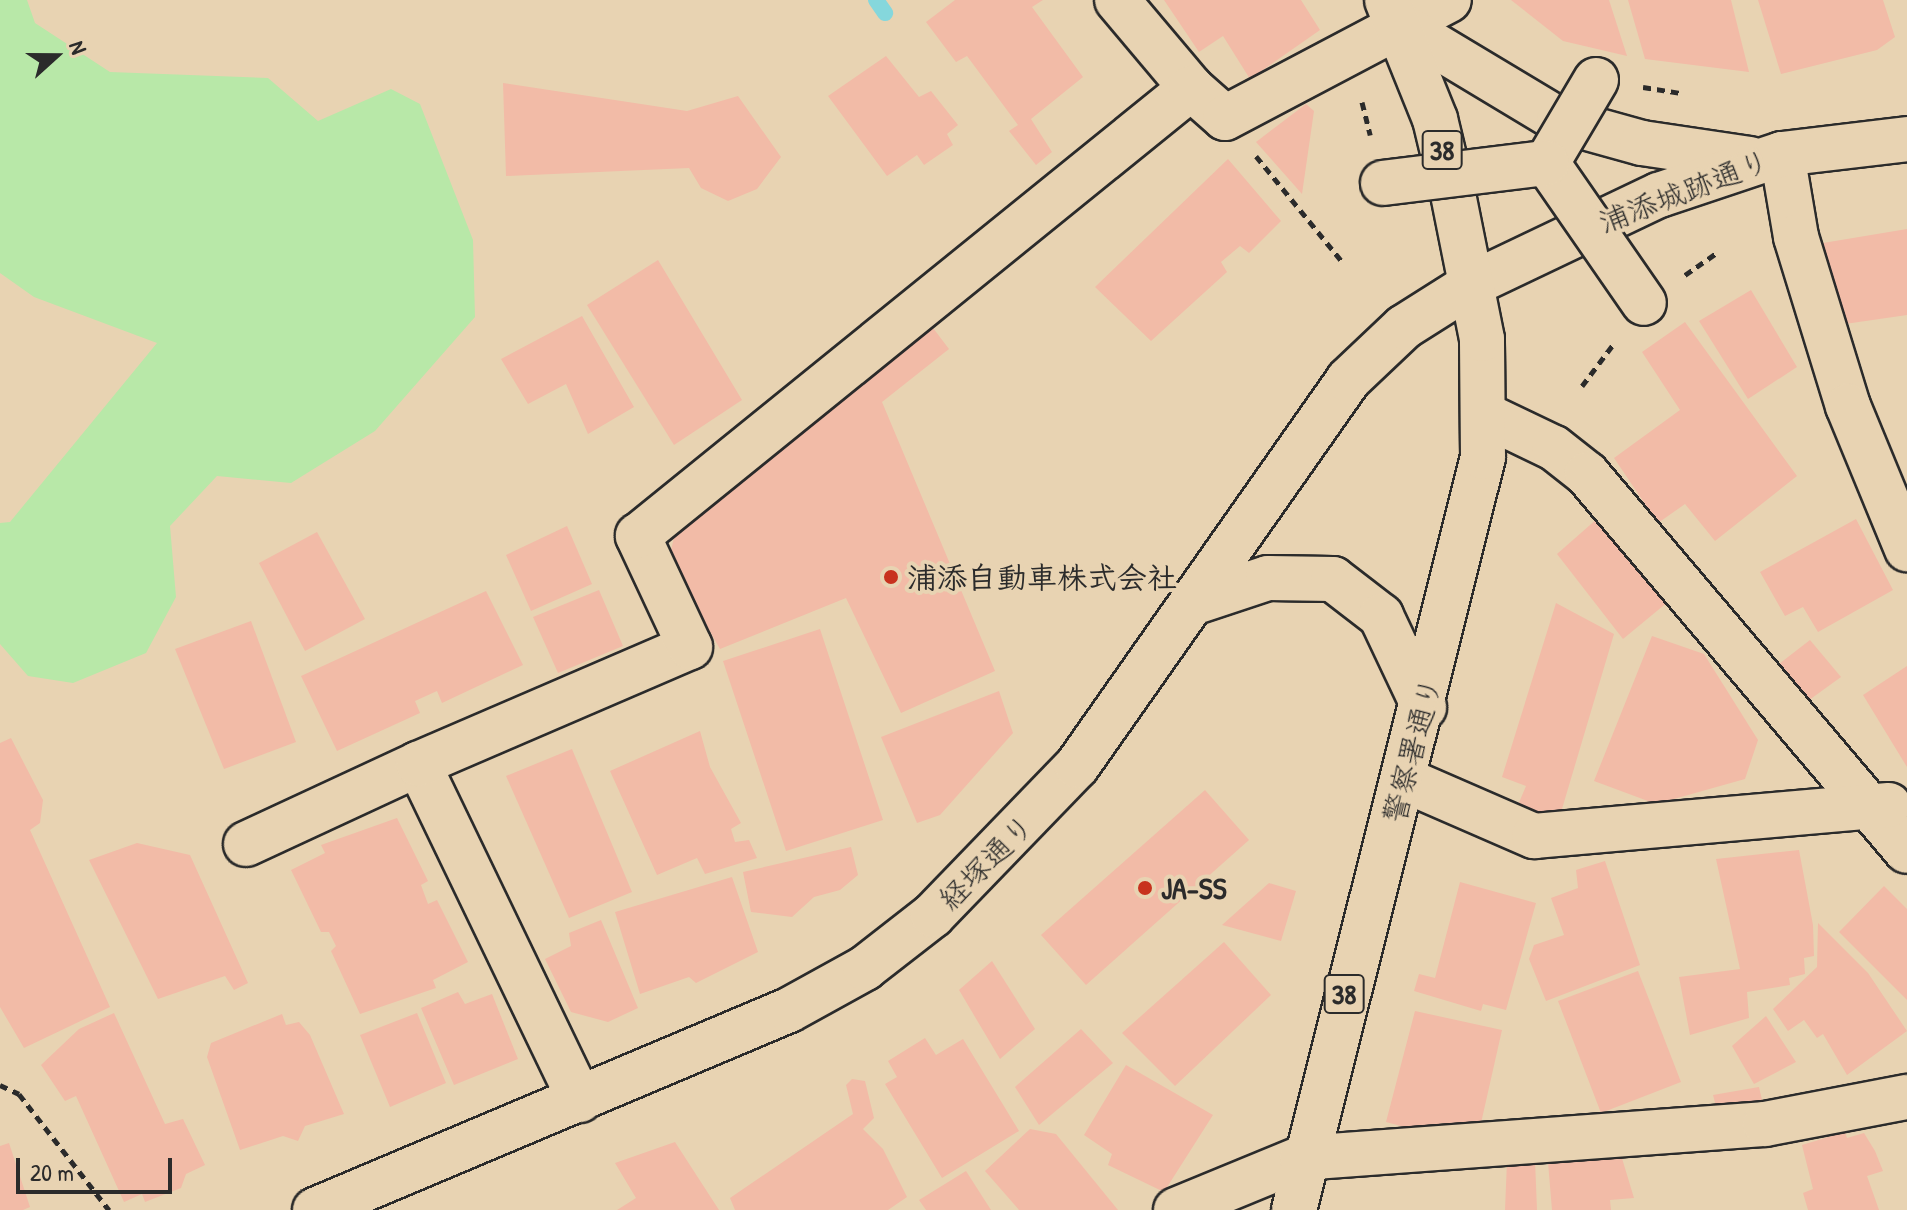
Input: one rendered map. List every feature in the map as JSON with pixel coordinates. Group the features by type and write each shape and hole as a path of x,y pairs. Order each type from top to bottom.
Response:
{"street":[{"path":"1117,0 1191,88 1225,118 1392,11 1449,0"},
{"path":"1392,11 1559,120 1642,143 1769,157 1848,406 1907,549"},
{"name":"38","path":"1392,11 1435,119 1472,284"},
{"path":"1547,163 1596,80"},
{"path":"246,844 418,764 690,647 638,536 1191,88"},
{"name":"浦添城跡通り","path":"1472,284 1659,195 1769,157 1907,139"},
{"path":"1383,183 1547,163"},
{"path":"1547,163 1644,303"},
{"name":"警察署通り","path":"1294,1210 1302,1158 1405,780 1475,506 1485,415 1472,284"},
{"name":"経塚通り","path":"315,1210 789,1010 865,968 933,915 1077,766 1365,360 1472,284"},
{"path":"1485,415 1554,448 1587,474 1887,805 1907,851"},
{"path":"1195,602 1268,578 1333,579 1381,616 1424,707"},
{"path":"418,764 580,1100"},
{"path":"1405,780 1534,836 1887,805"},
{"path":"1176,1210 1302,1158 1765,1124 1907,1097"}],"path":[{"path":"1225,118 1344,264"},
{"path":"0,1085 19,1094 109,1210"}],"green space":[{"path":"0,0 27,0 35,23 110,72 268,78 318,121 391,89 420,104 473,240 475,317 375,431 291,483 217,476 170,526 176,597 146,653 73,683 28,676 0,644 0,523 10,522 157,343 34,297 0,273"}],"building":[{"path":"955,0 1043,0 1032,7 1083,77 1031,119 1052,152 1036,165 1009,131 1018,125 967,56 956,62 926,22"},
{"path":"1164,0 1301,0 1320,30 1250,79 1223,36 1199,52"},
{"path":"1511,0 1609,0 1627,56 1563,41"},
{"path":"1628,0 1731,0 1749,72 1645,59"},
{"path":"1758,0 1883,0 1895,37 1877,50 1781,74"},
{"path":"886,56 919,97 931,91 958,125 947,134 953,145 924,165 917,155 887,176 828,96"},
{"path":"503,83 687,111 738,96 781,157 757,189 728,201 701,188 689,168 506,176"},
{"path":"1306,104 1314,111 1302,194 1256,142"},
{"path":"1228,159 1281,221 1249,253 1240,246 1221,262 1227,272 1151,341 1095,287"},
{"path":"1907,229 1907,315 1838,325 1823,243"},
{"path":"658,260 742,400 674,445 587,305"},
{"path":"1751,290 1797,367 1748,399 1699,321"},
{"path":"582,316 634,407 588,434 566,384 528,404 501,359"},
{"path":"1685,322 1797,476 1715,541 1685,504 1658,523 1614,458 1680,410 1642,352"},
{"path":"930,324 949,349 882,402 995,671 901,713 846,598 720,649 669,560 678,519"},
{"path":"1598,518 1669,601 1623,639 1557,554"},
{"path":"1856,519 1893,590 1818,632 1803,607 1785,616 1760,572"},
{"path":"567,526 592,584 531,611 506,555"},
{"path":"317,532 365,619 305,651 259,563"},
{"path":"599,590 623,646 558,673 533,617"},
{"path":"486,591 523,665 442,703 437,691 415,701 420,713 337,751 301,676"},
{"path":"1556,603 1614,634 1559,819 1518,805 1526,786 1502,777"},
{"path":"251,621 296,742 224,769 175,649"},
{"path":"820,629 883,820 786,851 723,661"},
{"path":"1652,636 1704,654 1758,740 1745,779 1656,804 1594,781"},
{"path":"1810,640 1841,677 1805,703 1775,667"},
{"path":"1907,666 1907,767 1863,695"},
{"path":"999,691 1013,733 940,815 917,823 881,737"},
{"path":"700,731 710,767 741,823 731,829 735,842 749,840 757,858 705,874 697,858 657,875 610,771"},
{"path":"11,738 43,800 40,823 30,830 110,1007 24,1048 0,1007 0,743"},
{"path":"572,749 632,892 569,918 506,776"},
{"name":"JA-SS","path":"1205,790 1249,840 1086,985 1041,935"},
{"path":"397,818 428,881 421,885 428,904 437,900 468,962 433,980 436,988 360,1014 331,951 336,946 329,932 321,932 291,870 325,853 321,845"},
{"path":"137,843 190,855 248,983 234,990 225,976 158,999 89,860"},
{"path":"851,847 858,875 840,890 814,897 792,917 751,912 743,872"},
{"path":"1799,850 1813,925 1814,956 1804,958 1805,974 1789,978 1790,985 1747,992 1749,1018 1690,1035 1679,977 1740,969 1716,859"},
{"path":"1605,861 1640,965 1546,1001 1529,959 1534,945 1564,935 1551,898 1578,888 1576,870"},
{"path":"732,877 758,952 696,983 689,977 640,994 615,912"},
{"path":"1460,882 1536,903 1506,1010 1483,1004 1481,1011 1414,991 1419,974 1435,978"},
{"path":"1269,883 1296,891 1281,941 1222,925"},
{"path":"1884,886 1907,909 1907,1000 1839,932"},
{"path":"601,920 638,1008 608,1022 571,1012 545,959 571,946 569,933"},
{"path":"1818,923 1868,973 1907,1031 1847,1075 1823,1034 1817,1038 1804,1020 1788,1031 1773,1009 1817,967"},
{"path":"1224,942 1271,995 1175,1086 1122,1033"},
{"path":"992,961 1035,1029 1000,1059 959,990"},
{"path":"1638,971 1681,1082 1601,1113 1558,1001"},
{"path":"458,992 465,1004 492,994 518,1059 454,1085 421,1008"},
{"path":"1415,1011 1502,1030 1479,1132 1441,1123 1438,1136 1386,1122"},
{"path":"114,1013 165,1124 183,1119 205,1165 186,1174 181,1188 145,1202 142,1194 124,1202 76,1096 65,1101 41,1065 79,1029"},
{"path":"417,1013 446,1083 390,1107 360,1035"},
{"path":"282,1014 286,1025 299,1022 310,1035 344,1114 305,1126 298,1141 283,1136 240,1150 207,1057 211,1043"},
{"path":"1766,1016 1796,1062 1754,1084 1732,1046"},
{"path":"1081,1029 1113,1063 1039,1125 1015,1087"},
{"path":"925,1038 936,1055 963,1039 1019,1131 942,1178 885,1084 897,1077 888,1061"},
{"path":"1126,1065 1213,1115 1164,1192 1108,1165 1112,1154 1084,1135"},
{"path":"852,1079 865,1081 874,1118 863,1129 883,1149 907,1197 888,1210 735,1210 730,1198 853,1114 846,1085"},
{"path":"1759,1087 1765,1113 1719,1118 1713,1095"},
{"path":"1030,1129 1056,1134 1118,1210 1019,1210 985,1171"},
{"path":"1845,1132 1847,1138 1864,1133 1875,1151 1883,1171 1867,1176 1879,1210 1808,1210 1803,1193 1813,1189 1802,1145"},
{"path":"675,1142 719,1210 617,1210 636,1198 615,1163"},
{"path":"9,1143 30,1207 23,1210 0,1210 0,1146"},
{"path":"1621,1155 1634,1198 1610,1200 1611,1210 1552,1210 1548,1162"},
{"path":"1535,1160 1537,1210 1505,1210 1507,1161"},
{"path":"966,1171 991,1210 926,1210 919,1200"}],"waterway":[{"path":"876,0 885,13"}],"place":[{"name":"浦添自動車株式会社","path":"891,577"},
{"name":"JA-SS","path":"1145,888"}]}
